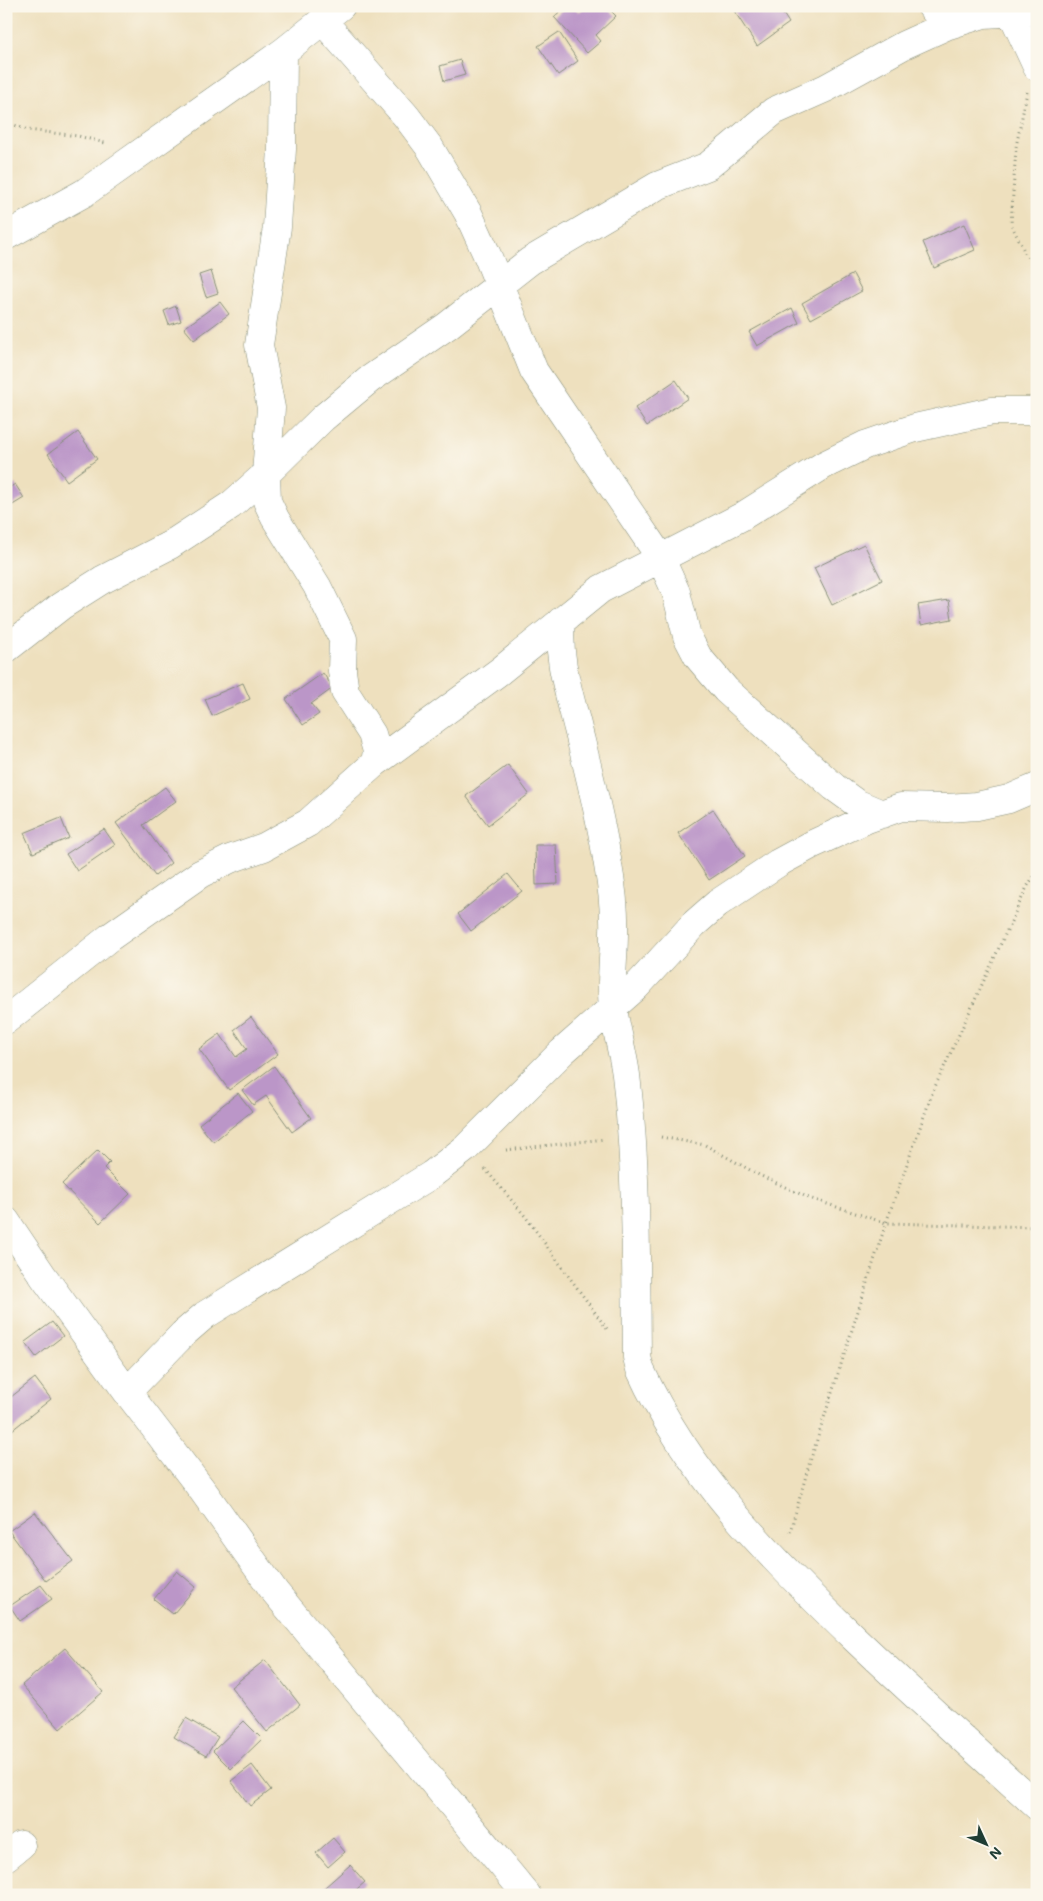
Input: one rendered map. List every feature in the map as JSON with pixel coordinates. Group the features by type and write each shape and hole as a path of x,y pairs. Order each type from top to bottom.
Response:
{"street":[{"path":"6,649 69,601 189,534 231,504 266,474 323,418 377,375 448,326 530,261 657,186 708,166 774,112 826,88 904,45 938,16 1024,11 1036,65"},
{"path":"10,224 84,193 282,52 332,13 430,148 468,212 534,371 660,558 676,592 687,636 698,657 721,684 846,797 882,814"},
{"path":"282,52 282,149 279,207 259,345 271,408 266,474 267,504 310,573 343,639 342,671 345,692 372,734 377,751 375,763"},
{"path":"6,1020 110,937 200,874 230,859 264,847 308,823 375,763 494,676 601,589 741,517 824,465 865,445 915,428 992,411 1037,411"},
{"path":"561,621 559,649 562,668 608,863 614,933 611,977 613,1008 626,1075 630,1136 635,1236 637,1358 647,1383 683,1448 712,1487 780,1566 888,1670 1037,1806"},
{"path":"127,1392 183,1334 205,1315 431,1175 470,1153 562,1052 613,1008 663,959 694,924 718,903 778,863 867,819 902,807 947,808 978,806 1009,799 1037,787"},
{"path":"6,1221 43,1276 127,1392 203,1491 275,1592 527,1895"}],"path":[{"path":"1029,261 1012,224 1012,189 1016,147 1036,65"},
{"path":"6,122 28,130 99,140 136,157"},
{"path":"780,1566 809,1465 886,1223 933,1091 1027,887 1037,871"},
{"path":"470,1153 630,1136 678,1138 705,1145 759,1176 810,1198 886,1223 1037,1227"},
{"path":"470,1153 509,1196 614,1338 637,1358"}],"building":[{"path":"566,6 573,6 579,12 586,6 606,6 616,16 596,35 601,41 587,53 554,17"},
{"path":"731,6 778,6 789,23 757,46"},
{"path":"559,32 578,61 558,75 538,46"},
{"path":"460,60 465,75 444,81 440,66"},
{"path":"964,224 975,250 934,268 923,242"},
{"path":"211,271 218,293 206,297 199,275"},
{"path":"853,274 862,291 811,319 802,303"},
{"path":"220,302 229,314 194,340 184,328"},
{"path":"176,306 181,321 169,325 164,311"},
{"path":"792,308 799,323 757,346 749,332"},
{"path":"676,380 688,398 647,426 635,408"},
{"path":"78,432 97,459 67,481 48,454"},
{"path":"15,484 24,498 6,509 6,490"},
{"path":"864,544 882,580 832,605 814,568"},
{"path":"949,600 952,619 921,625 918,605"},
{"path":"323,673 333,688 311,704 319,714 303,725 286,699"},
{"path":"243,683 250,699 212,716 205,699"},
{"path":"508,765 529,794 488,825 466,796"},
{"path":"165,787 176,801 143,825 171,863 155,876 116,823"},
{"path":"713,809 745,856 709,880 678,833"},
{"path":"61,818 69,838 33,853 24,833"},
{"path":"104,829 115,845 77,871 66,854"},
{"path":"535,845 556,845 558,884 536,885"},
{"path":"508,874 522,891 471,931 458,914"},
{"path":"251,1017 278,1054 229,1090 199,1049 220,1034 236,1057 247,1049 234,1030"},
{"path":"274,1066 311,1118 292,1132 266,1096 253,1105 242,1090"},
{"path":"238,1093 252,1111 213,1142 199,1124"},
{"path":"98,1150 110,1162 104,1168 130,1194 100,1223 62,1184"},
{"path":"52,1322 63,1336 36,1357 25,1342"},
{"path":"35,1378 51,1399 6,1435 6,1401"},
{"path":"35,1512 73,1561 46,1581 9,1531"},
{"path":"177,1571 196,1587 173,1614 154,1599"},
{"path":"41,1585 52,1599 20,1621 10,1606"},
{"path":"65,1648 103,1692 60,1729 22,1685"},
{"path":"265,1660 300,1705 267,1732 231,1687"},
{"path":"186,1718 218,1737 206,1756 174,1737"},
{"path":"244,1721 262,1739 231,1769 213,1751"},
{"path":"252,1765 271,1790 250,1806 231,1781"},
{"path":"333,1838 345,1852 328,1867 316,1853"},
{"path":"350,1865 365,1882 350,1895 316,1895"}]}
